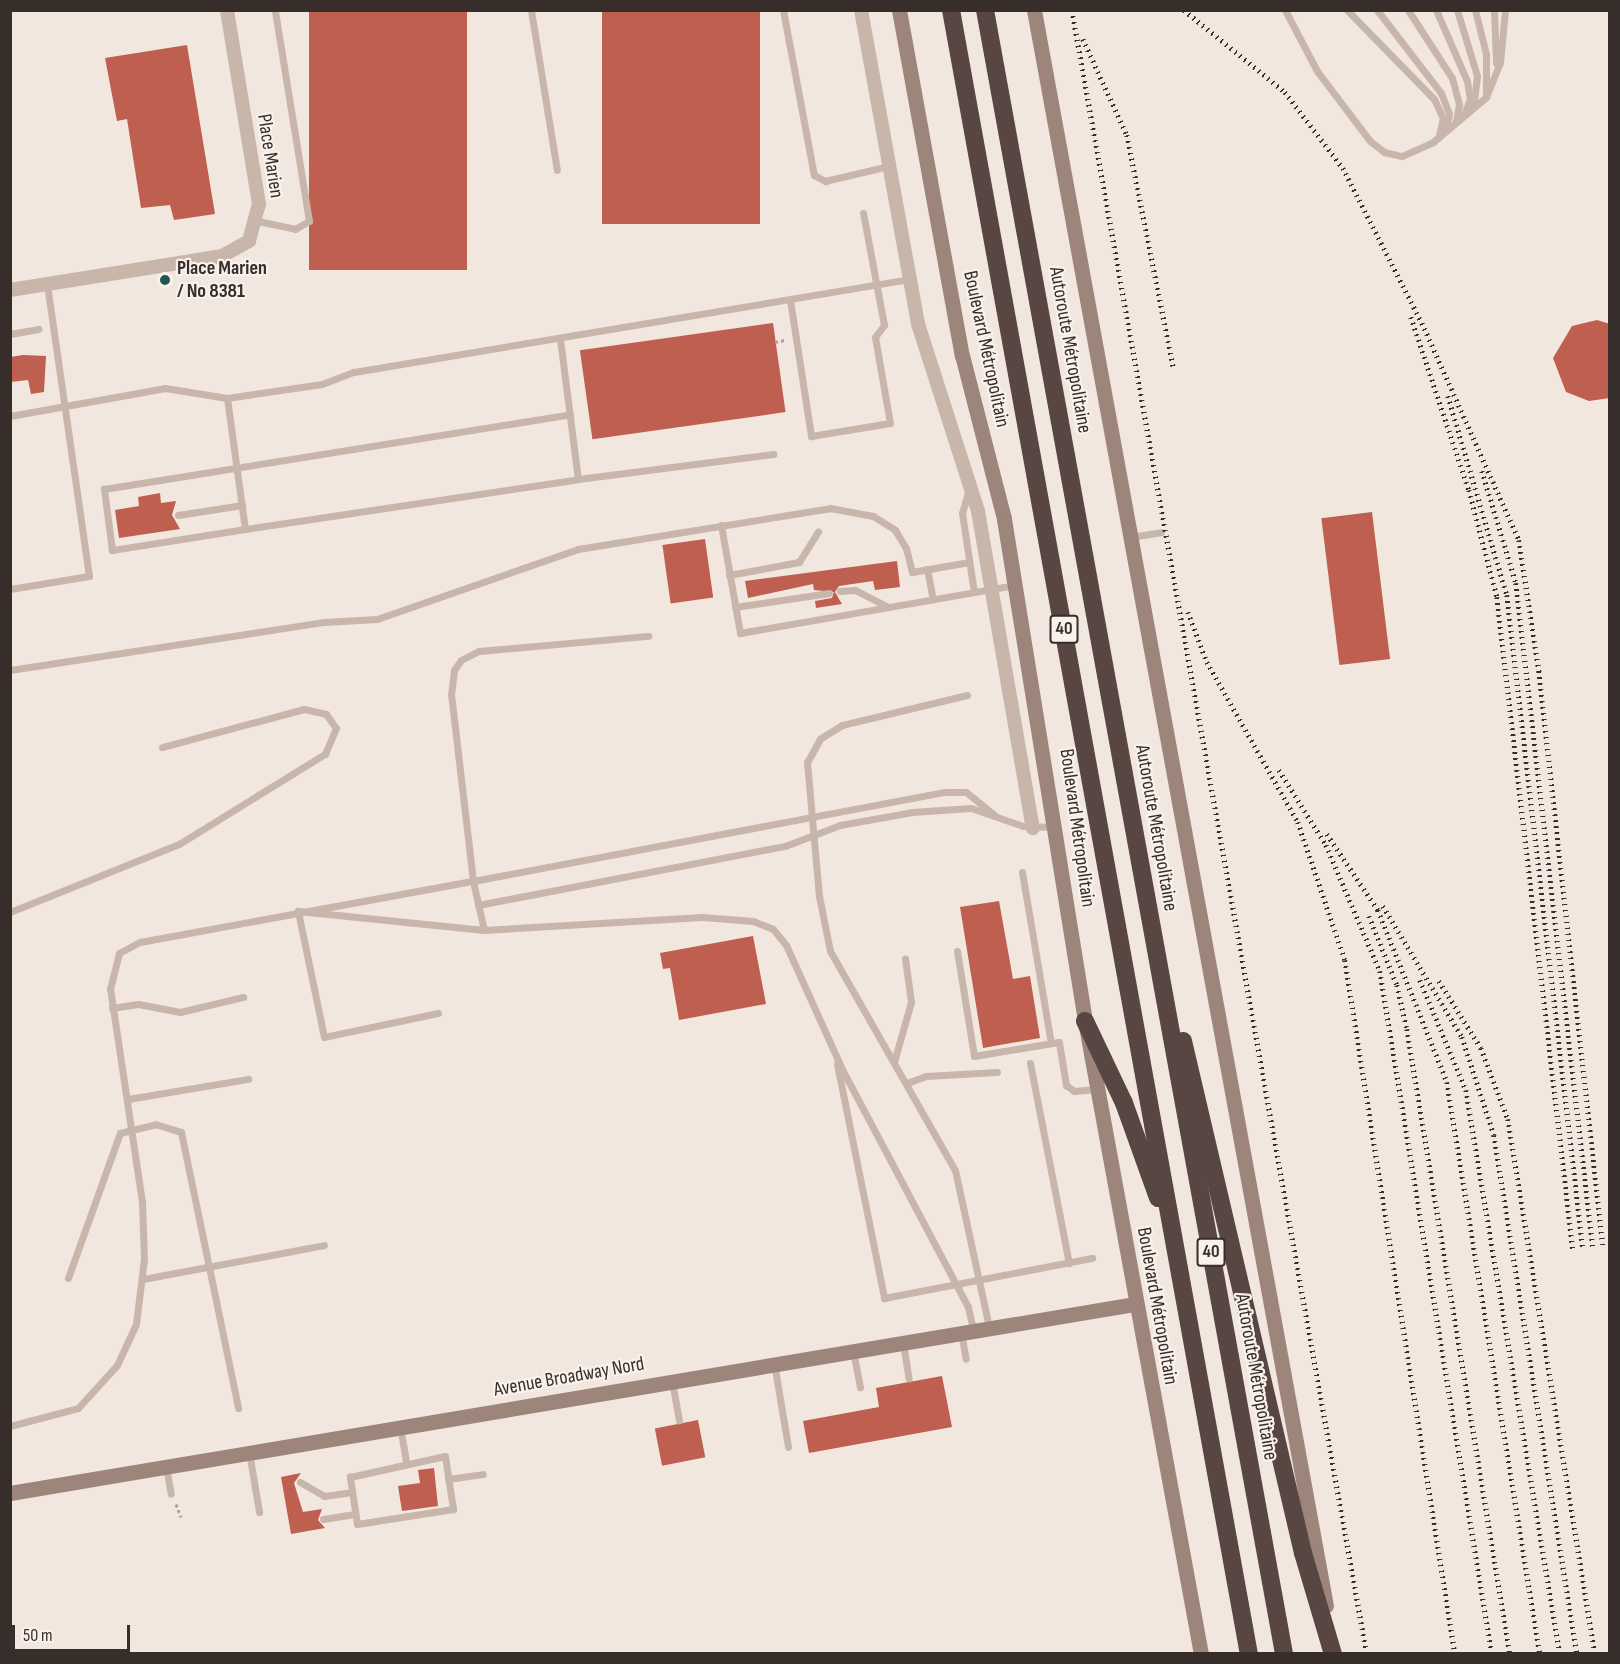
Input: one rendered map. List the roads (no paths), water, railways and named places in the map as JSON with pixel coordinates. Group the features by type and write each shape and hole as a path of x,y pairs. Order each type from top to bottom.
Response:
{"highway":[{"name":"40","path":"951,10 1249,1653"},
{"name":"Autoroute Métropolitaine","path":"985,10 1284,1653"},
{"path":"1137,851 1301,1545 1334,1653"},
{"path":"1085,1021 1124,1103 1176,1248"}],"main road":[{"name":"Boulevard Métropolitain","path":"899,10 962,355 1016,585 1056,826 1085,1021 1135,1304 1201,1653"},
{"path":"1034,10 1334,1653"},
{"name":"Avenue Broadway Nord","path":"10,1492 967,1330 1135,1304"}],"street":[{"name":"Place Marien","path":"10,290 228,255 249,241 258,221 226,10"},
{"path":"861,10 923,342 971,484 993,589 1033,828"}],"lane":[{"path":"258,221 295,229 309,221 275,10"},
{"path":"531,10 557,170"},
{"path":"783,10 814,175 825,181 889,166"},
{"path":"1285,10 1317,71 1377,147 1402,156 1433,142 1480,104 1491,89 1502,53 1505,10"},
{"path":"1347,10 1434,99 1443,118 1433,142"},
{"path":"1377,10 1441,93 1450,120 1445,132"},
{"path":"1408,10 1452,78 1459,105 1453,126"},
{"path":"1436,10 1469,90 1461,119"},
{"path":"1457,10 1478,88 1469,112"},
{"path":"1475,10 1489,79 1480,104"},
{"path":"1491,89 1497,45 1494,10"},
{"path":"790,300 811,436 890,423 874,337 884,325 863,213"},
{"path":"10,416 165,388 226,398 910,279"},
{"path":"10,589 89,576 47,284"},
{"path":"10,334 39,329"},
{"path":"560,339 578,479"},
{"path":"226,398 245,529"},
{"path":"570,414 104,489 112,550 578,479 773,454"},
{"path":"971,484 962,513 974,592"},
{"path":"178,514 242,505"},
{"path":"10,670 304,625 377,620 578,549 830,508 857,510 894,530 906,548 912,572 969,562"},
{"path":"721,525 740,633 1016,585"},
{"path":"729,575 800,562 818,532"},
{"path":"1129,538 1161,532"},
{"path":"927,569 933,600"},
{"path":"840,591 855,590 889,607"},
{"path":"735,607 829,593"},
{"path":"484,930 473,881 451,681 461,660 491,649 648,636"},
{"path":"967,695 828,732 807,762 815,816 819,896 830,951 955,1170 981,1281 989,1327"},
{"path":"10,912 179,844 325,754 336,728 326,714 304,709 162,747"},
{"path":"10,1426 65,1415 105,1382 136,1324 143,1279 133,1128 112,1008 112,966 129,946 298,912 959,791 973,795 996,816"},
{"path":"478,905 785,846 816,834 920,812 971,808 1033,828 1056,826"},
{"path":"1022,872 1051,1044"},
{"path":"298,912 484,930 702,917 766,924 786,945 833,1049 955,1285 967,1330 966,1359"},
{"path":"298,912 324,1037 438,1013"},
{"path":"957,951 974,1056 1059,1042 1069,1089 1097,1089"},
{"path":"894,1062 911,1002 905,958"},
{"path":"112,1008 138,1004 180,1012 243,997"},
{"path":"833,1049 884,1298 1092,1258"},
{"path":"1030,1063 1070,1263"},
{"path":"907,1083 926,1076 997,1072"},
{"path":"128,1099 248,1079"},
{"path":"68,1278 115,1142 133,1128 155,1124 181,1132 211,1266 238,1408"},
{"path":"143,1279 324,1245"},
{"path":"903,1341 909,1379"},
{"path":"853,1350 860,1387"},
{"path":"774,1363 788,1447"},
{"path":"672,1380 679,1420"},
{"path":"400,1427 406,1462"},
{"path":"249,1452 259,1512"},
{"path":"445,1456 453,1509 357,1524 350,1478 388,1471 406,1462 445,1456"},
{"path":"166,1466 171,1494"},
{"path":"448,1479 483,1474"},
{"path":"300,1482 324,1496 352,1492"},
{"path":"323,1519 355,1514"}],"railway":[{"path":"1072,10 1367,1654"},
{"path":"1184,10 1285,92 1343,168 1422,323 1519,540 1539,671 1603,1245"},
{"path":"1083,39 1127,135 1173,366"},
{"path":"1411,317 1469,490 1497,597 1573,1250"},
{"path":"1448,396 1507,595 1583,1249"},
{"path":"1482,471 1516,583 1593,1247"},
{"path":"1188,612 1207,662 1298,822 1345,960 1455,1654"},
{"path":"1279,770 1326,845 1380,971 1492,1654"},
{"path":"1327,834 1378,910 1447,1082 1540,1654"},
{"path":"1383,906 1462,1037 1494,1135 1577,1654"},
{"path":"1369,916 1397,985 1407,1029 1510,1654"},
{"path":"1420,980 1466,1090 1560,1654"},
{"path":"1439,981 1481,1048 1508,1119 1595,1654"}],"place":[{"name":"Place Marien / No 8381","path":"165,280"}]}
